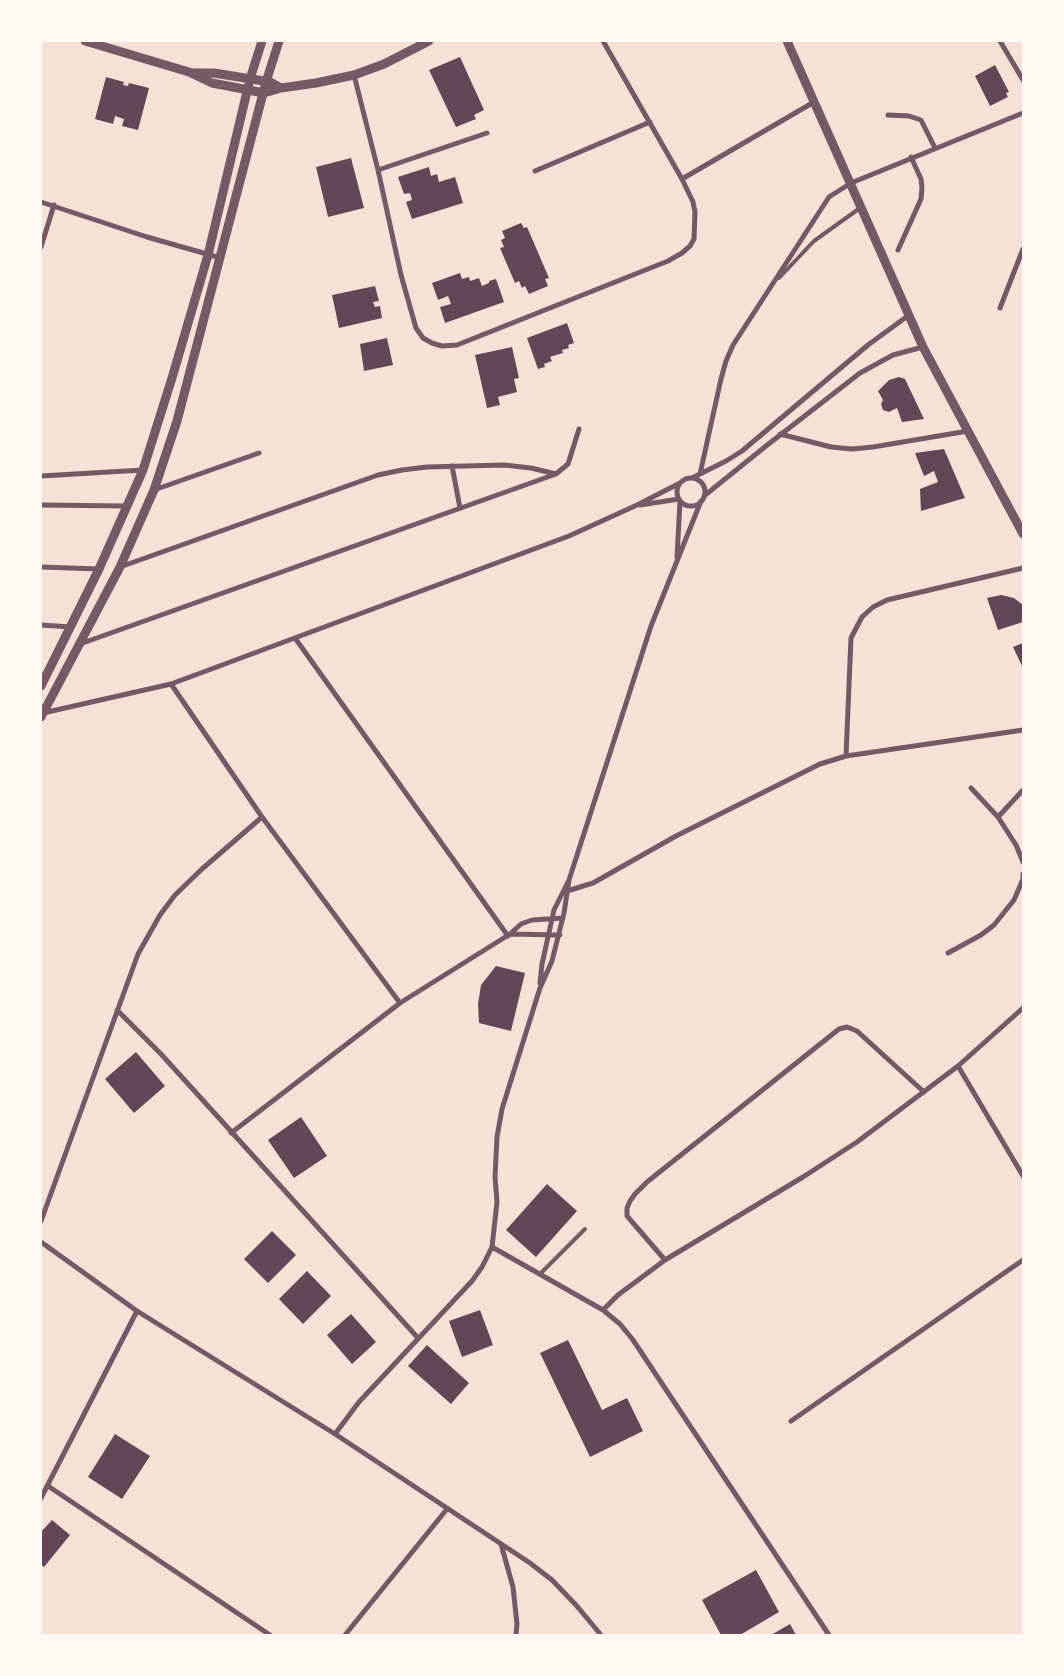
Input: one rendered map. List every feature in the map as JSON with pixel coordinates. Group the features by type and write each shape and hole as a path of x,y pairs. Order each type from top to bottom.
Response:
{"street":[{"path":"85,41 189,72 212,83 264,93 281,88 354,75 384,64 429,41"},
{"path":"41,686 99,570 143,470 208,254 250,79 262,41"},
{"path":"42,715 120,568 154,490 177,421 266,82 279,41"},
{"path":"354,75 378,170 401,275 416,328 423,338 432,343 449,346 466,342 668,261 682,253 690,246 694,239 693,202 682,179 603,41"},
{"path":"787,41 924,347 1023,534"},
{"path":"1000,41 1023,80"},
{"path":"189,72 214,73 250,79 266,82 281,88"},
{"path":"682,179 814,102"},
{"path":"700,474 726,361 733,345 829,197 837,190 851,183 911,157 1023,113"},
{"path":"888,115 909,116 921,120 934,148"},
{"path":"535,171 650,122"},
{"path":"378,170 487,133"},
{"path":"898,250 921,200 921,178 911,157"},
{"path":"41,202 147,237 220,258"},
{"path":"41,247 54,205"},
{"path":"1000,308 1023,249"},
{"path":"42,715 171,684 559,539 637,505 742,451 868,345 910,315"},
{"path":"637,505 680,500 688,506 698,504 780,434 872,365 893,355 924,347"},
{"path":"80,644 556,474 568,464 579,429"},
{"path":"780,434 831,447 852,449 968,431"},
{"path":"154,490 259,453"},
{"path":"120,568 378,476 419,468 504,465 556,474"},
{"path":"452,466 460,508"},
{"path":"41,476 143,470"},
{"path":"540,988 542,964 552,918 569,880 651,626 676,560 703,499 705,490 702,484 692,478"},
{"path":"676,560 680,500 677,492 680,483"},
{"path":"41,505 126,506"},
{"path":"41,567 99,570"},
{"path":"846,756 851,638 862,617 873,607 887,600 1023,568"},
{"path":"41,625 71,626"},
{"path":"295,638 509,935"},
{"path":"171,684 262,817 400,1003"},
{"path":"565,891 593,883 676,836 820,764 846,756 1023,730"},
{"path":"971,788 998,817 1016,845 1023,862"},
{"path":"998,817 1023,790"},
{"path":"41,1220 138,954 160,915 175,895 262,817"},
{"path":"948,953 981,935 994,925 1014,900 1023,879 1023,874"},
{"path":"335,1434 359,1402 472,1281 482,1267 492,1247 496,1225 495,1158 500,1118 540,988 560,935 565,891"},
{"path":"231,1132 400,1003 509,935 516,928 532,920 563,918"},
{"path":"509,935 560,935"},
{"path":"603,1310 618,1295 665,1260 857,1142 958,1066 1023,1008"},
{"path":"117,1010 161,1054 418,1338"},
{"path":"665,1260 627,1216 630,1202 635,1194 647,1182 839,1029 847,1027 857,1031 924,1092"},
{"path":"958,1066 1023,1176"},
{"path":"41,1242 137,1311 335,1434 501,1544 552,1580 601,1635"},
{"path":"492,1247 603,1310 620,1324 633,1340 828,1635"},
{"path":"791,1421 1023,1260"},
{"path":"41,1498 137,1311"},
{"path":"48,1486 270,1635"},
{"path":"345,1635 447,1509"},
{"path":"501,1544 513,1587 517,1624 516,1635"}],"lane":[{"path":"777,279 814,240 862,207"},
{"path":"540,1274 585,1229"}],"building":[{"path":"460,57 484,110 474,115 476,119 456,127 429,70"},
{"path":"995,65 1009,92 1006,93 1008,97 990,106 975,76"},
{"path":"106,77 124,82 123,85 128,86 129,83 149,88 138,130 122,126 124,119 115,116 113,124 95,119"},
{"path":"351,158 364,208 328,217 316,167"},
{"path":"429,167 431,176 437,174 439,182 455,177 463,203 412,219 406,202 412,200 410,193 404,194 398,177"},
{"path":"521,223 524,228 527,227 549,278 545,279 548,286 529,294 525,286 522,288 519,281 515,283 500,248 504,247 501,240 505,238 502,231"},
{"path":"460,273 462,279 469,277 470,281 479,278 482,286 496,279 504,302 445,323 440,307 451,304 448,296 438,300 432,283"},
{"path":"375,286 379,301 373,302 375,307 380,306 382,318 339,328 332,295"},
{"path":"567,323 574,343 568,345 569,348 562,350 563,353 550,357 552,361 544,364 545,367 538,369 527,338"},
{"path":"387,338 393,365 364,371 360,344"},
{"path":"512,347 519,378 514,379 517,392 498,397 500,405 487,408 475,355"},
{"path":"899,377 905,379 924,419 902,422 897,408 889,412 883,410 881,404 883,400 878,391 889,380"},
{"path":"944,449 965,498 921,511 920,489 938,482 934,471 924,476 915,453"},
{"path":"1001,595 1014,598 1023,605 1023,622 998,630 987,598"},
{"path":"1023,643 1023,668 1013,647"},
{"path":"496,966 525,973 511,1031 479,1023 478,1004 481,985"},
{"path":"136,1052 165,1086 134,1113 105,1079"},
{"path":"301,1117 327,1156 294,1178 268,1140"},
{"path":"547,1184 577,1211 536,1257 506,1230"},
{"path":"272,1231 296,1255 268,1283 244,1259"},
{"path":"307,1271 331,1296 303,1324 279,1299"},
{"path":"480,1310 493,1345 462,1357 449,1321"},
{"path":"351,1314 376,1342 352,1364 327,1335"},
{"path":"568,1340 602,1410 627,1398 643,1431 590,1457 540,1353"},
{"path":"427,1345 469,1383 451,1404 408,1366"},
{"path":"115,1434 150,1456 122,1499 88,1477"},
{"path":"52,1520 70,1535 44,1567 41,1565 41,1532"},
{"path":"756,1570 779,1612 740,1635 721,1635 702,1600"},
{"path":"790,1624 796,1635 771,1635"}]}
